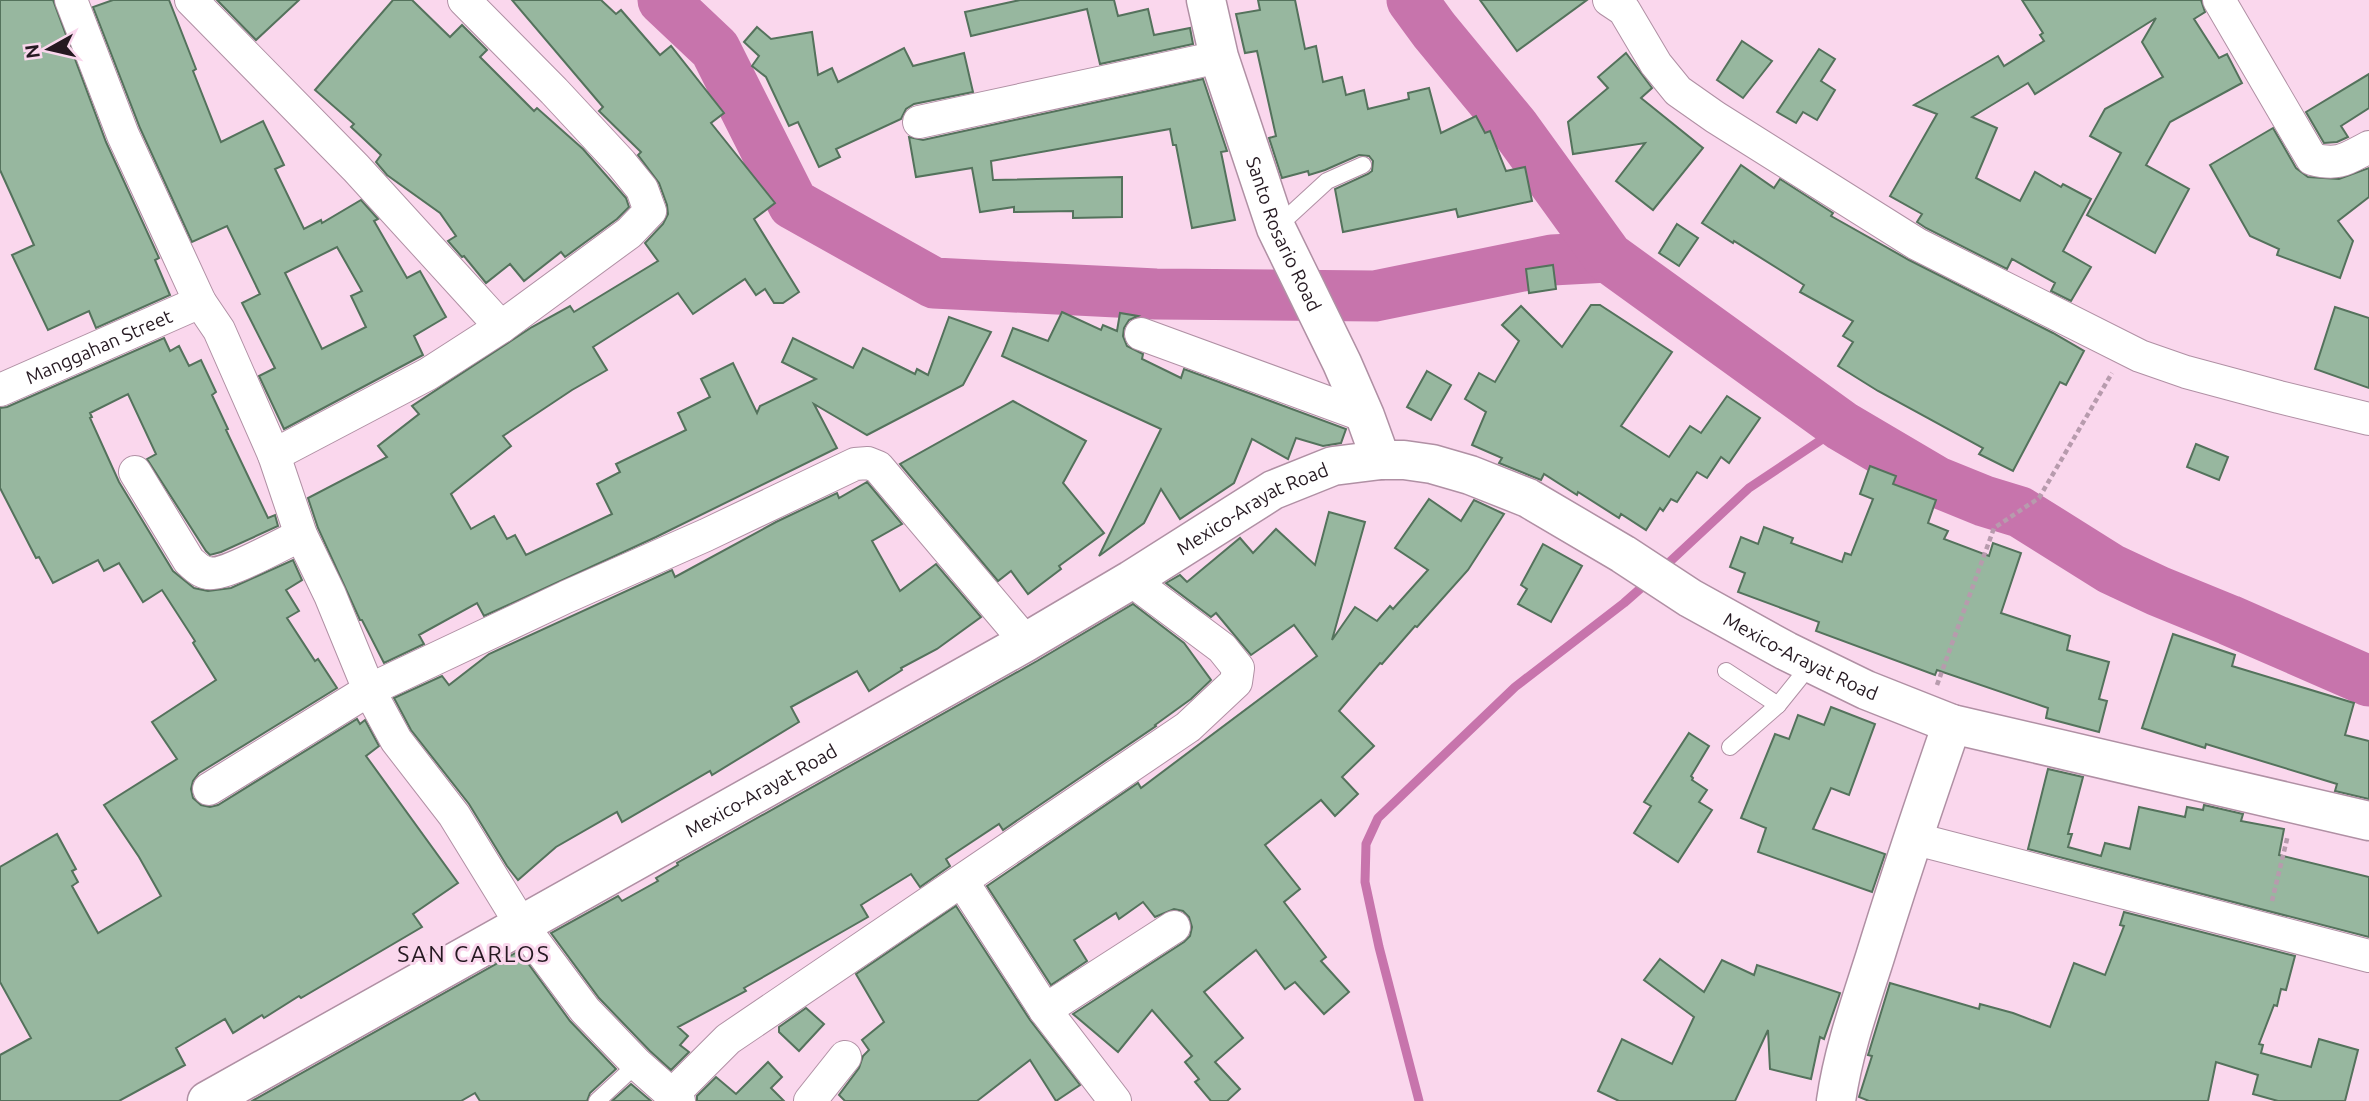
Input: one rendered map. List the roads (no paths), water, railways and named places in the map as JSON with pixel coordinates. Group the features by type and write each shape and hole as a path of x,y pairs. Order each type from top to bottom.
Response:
{"main road":[{"name":"Santo Rosario Road","path":"1206,0 1219,57 1276,228 1342,363 1381,460"},
{"name":"Mexico-Arayat Road","path":"208,1101 1026,642 1131,580 1273,490 1333,466 1381,460 1432,464 1470,475 1528,498 1623,554 1690,598 1811,664 1866,690 1939,719 2369,821"},
{"path":"1836,1101 1852,1032 1912,838 1939,719"}],"street":[{"path":"71,0 123,135 200,302 219,330 274,455 301,536 330,595 369,690 396,740 454,815 521,924 585,1010 637,1064 675,1098 728,1039 1188,727 1236,682 1238,668 1223,648 1131,580"},
{"path":"191,0 356,168 501,327"},
{"path":"274,455 428,374 501,327 629,233 650,211 642,189 621,163 464,0"},
{"path":"2219,0 2312,159 2339,163 2369,147"},
{"path":"1624,3 1656,64 1678,91 1917,244 2140,356 2186,372 2369,419"},
{"path":"919,122 1219,57"},
{"name":"Manggahan Street","path":"0,390 200,302"},
{"path":"1141,334 1365,416"},
{"path":"209,789 369,690 855,464 868,463 878,467 1026,642"},
{"path":"135,472 189,561 198,570 209,574 234,566 301,536"},
{"path":"1912,838 2369,956"},
{"path":"962,881 1045,1010 1115,1101"},
{"path":"1045,1010 1174,927"},
{"path":"810,1101 845,1057"}],"lane":[{"path":"1276,228 1326,181 1363,164"},
{"path":"1730,747 1778,705 1811,664"},
{"path":"1726,671 1778,705"},
{"path":"597,1101 637,1064"}],"waterway":[{"path":"663,0 715,49 793,204 934,283 1156,294 1375,296 1552,260 1608,257"},
{"path":"1412,0 1514,127 1608,257 1842,426 1937,482 2020,512 2111,569 2369,681"},
{"path":"1662,569 1749,488 1842,426"},
{"path":"1419,1101 1365,882 1366,844 1378,818 1515,687 1649,581"}],"district":[{"name":"SAN CARLOS","path":"474,954"}]}
